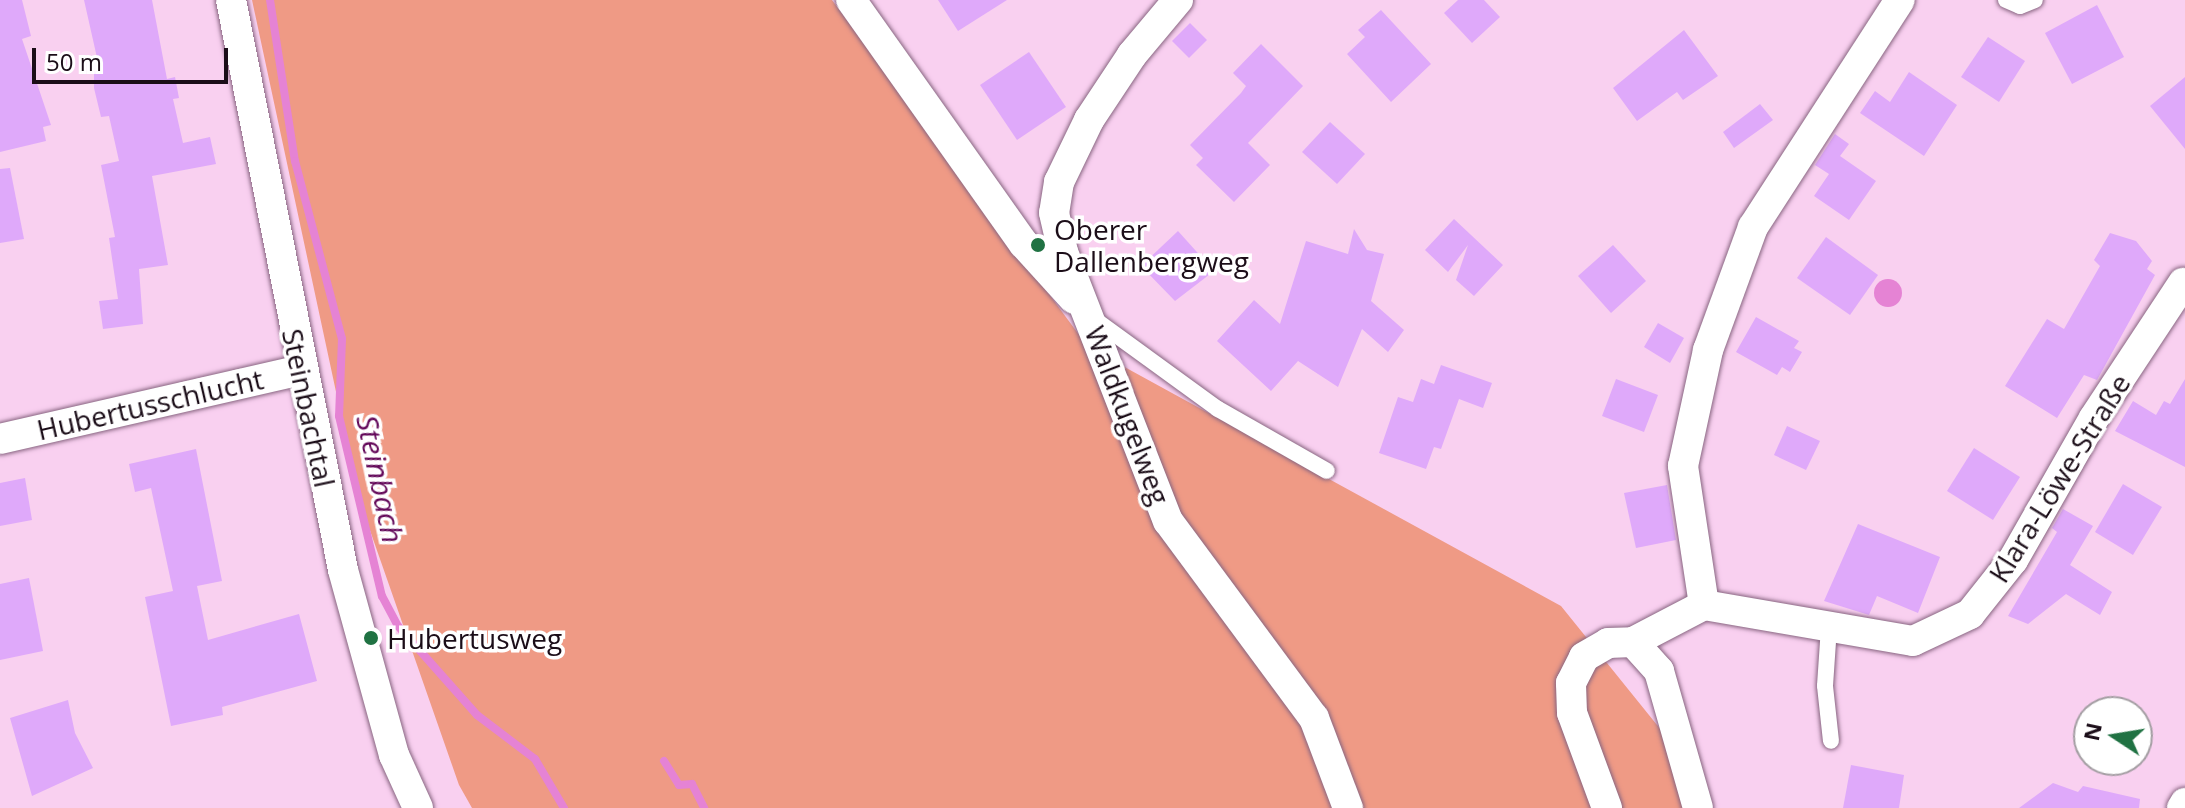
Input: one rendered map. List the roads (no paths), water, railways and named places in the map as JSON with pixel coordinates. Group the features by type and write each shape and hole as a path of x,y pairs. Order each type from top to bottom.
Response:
{"street":[{"name":"Steinbachtal","path":"231,0 301,370 362,641 394,755 418,808"},
{"name":"Waldkugelweg","path":"851,0 1024,244 1089,315 1168,521 1314,718 1348,808"},
{"path":"1089,315 1054,213 1059,182 1097,107 1132,55 1178,0"},
{"path":"1607,808 1572,713 1571,683 1584,657 1608,643 1633,642 1704,605 1683,466 1708,350 1753,227 1900,0"},
{"name":"Klara-Löwe-Straße","path":"1704,605 1913,641 1970,614 2013,560 2094,418 2183,283"},
{"name":"Hubertusschlucht","path":"0,439 301,370"},
{"path":"1633,642 1659,671 1698,808"},
{"path":"2182,808 2185,803"}],"lane":[{"path":"2006,0 2020,6 2035,0"},
{"path":"1089,315 1218,409 1327,471"},
{"path":"1829,627 1825,686 1831,741"}],"waterway":[{"name":"Steinbach","path":"270,0 295,161 342,339 339,416 382,596 398,626 477,715 535,759 564,808"},
{"path":"664,761 679,785 692,784 704,808"}],"place":[{"name":"Oberer Dallenbergweg","path":"1038,245"},
{"name":"Hubertusweg","path":"371,638"}]}
